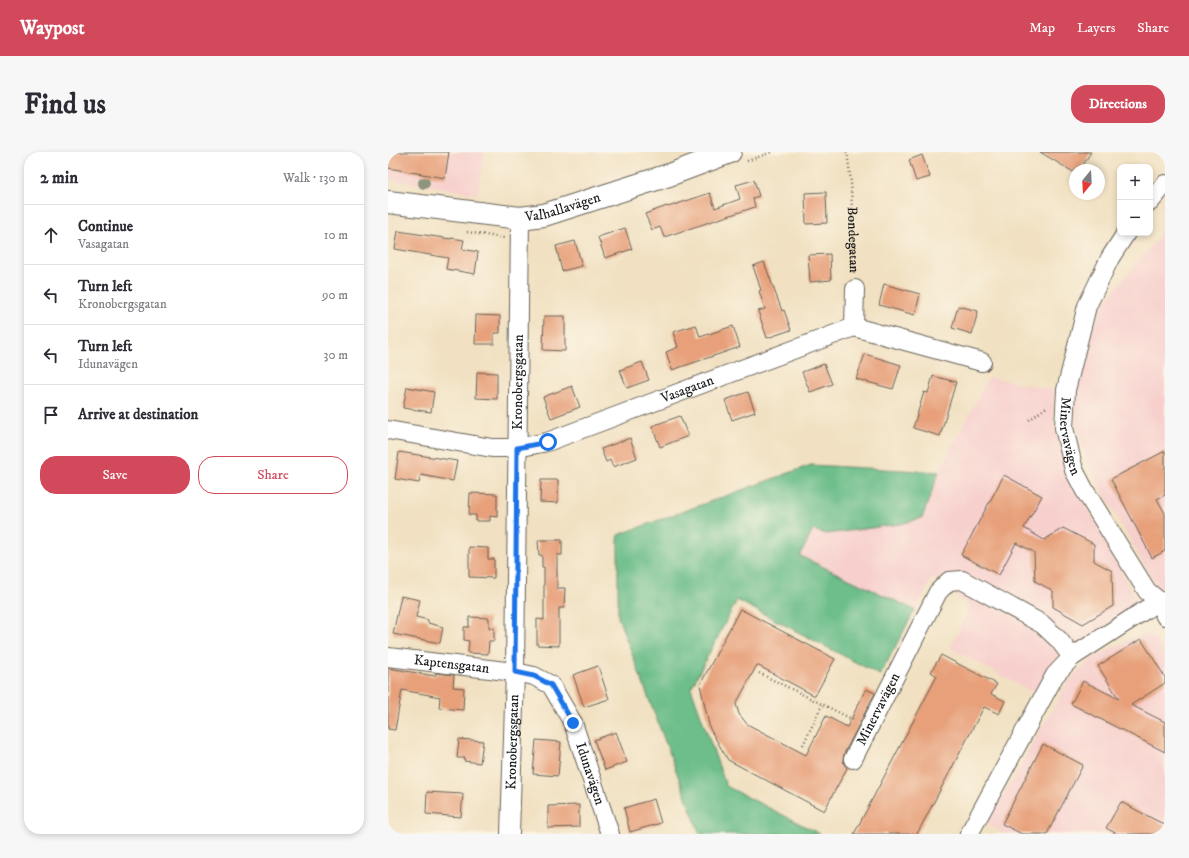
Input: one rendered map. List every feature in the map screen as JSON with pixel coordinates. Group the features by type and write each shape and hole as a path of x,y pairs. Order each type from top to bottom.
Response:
{"street":[{"name":"Valhallavägen","path":"388,202 520,218 544,215 669,175 730,152"},
{"path":"1152,200 1165,184"},
{"name":"Kronobergsgatan","path":"510,834 515,672 520,218"},
{"name":"Minervavägen","path":"971,833 1055,675 1072,657 1162,609 1147,591 1085,491 1074,470 1064,428 1066,390 1086,306 1110,258 1124,236"},
{"name":"Bondegatan","path":"854,327 855,289"},
{"path":"854,327 982,362"},
{"name":"Vasagatan","path":"388,430 492,448 517,448 548,442 854,327"},
{"name":"Minervavägen","path":"853,759 938,592 949,581 962,580 1042,624 1059,640 1072,657"},
{"name":"Kaptensgatan","path":"388,657 515,672"},
{"name":"Idunavägen","path":"515,672 534,676 551,685 573,723 610,834"}],"path":[{"name":"Bondegatan","path":"847,152 851,182 855,289"},
{"path":"1029,420 1046,408"},
{"path":"759,673 869,728"},
{"path":"803,744 822,704"}],"shaded area":[{"path":"388,152 484,152 478,194 388,179"},
{"path":"1165,224 1165,603 1086,462 1074,412 1083,352 1104,302 1154,243"},
{"path":"989,377 1056,391 1053,423 1087,506 1138,603 1124,619 1080,642 1056,660 1034,693 950,648 970,607 933,577 915,610 800,556 813,530 826,534 900,524 922,518 939,472"},
{"path":"1146,633 1158,641 1165,659 1165,834 1005,834 987,824 1069,680 1095,656"}],"green space":[{"path":"811,465 939,472 922,518 900,524 826,534 813,530 800,556 915,610 880,675 737,600 691,688 726,786 820,834 700,834 618,617 618,535"}],"building":[{"path":"388,152 449,152 445,178 388,168"},
{"path":"1040,152 1091,152 1084,164 1069,164 1069,169"},
{"path":"922,155 930,177 916,181 909,160"},
{"path":"754,180 759,196 753,198 755,207 664,237 660,227 652,230 645,214 710,193 715,208 740,199 736,185"},
{"path":"826,192 827,223 806,224 805,193"},
{"path":"625,228 632,249 605,258 598,237"},
{"path":"398,231 464,240 462,249 478,252 475,274 446,269 448,258 395,249"},
{"path":"575,241 582,266 562,271 556,246"},
{"path":"830,254 831,280 810,282 808,255"},
{"path":"764,262 782,311 784,310 791,330 767,338 758,311 765,309 759,291 761,290 753,266"},
{"path":"884,284 920,294 915,315 879,305"},
{"path":"958,306 978,311 972,334 952,328"},
{"path":"476,315 500,316 500,333 494,333 494,344 475,344"},
{"path":"544,316 565,316 565,351 543,350"},
{"path":"696,325 700,337 733,326 740,347 672,370 666,352 678,347 673,332"},
{"path":"865,354 901,365 893,389 856,379"},
{"path":"642,362 649,380 627,388 620,370"},
{"path":"824,364 832,384 810,392 802,372"},
{"path":"477,372 497,373 497,399 476,398"},
{"path":"933,376 956,382 940,436 913,428 924,392 928,393"},
{"path":"572,386 580,407 551,418 543,397"},
{"path":"407,387 434,392 431,412 403,408"},
{"path":"748,392 755,412 732,420 725,400"},
{"path":"680,416 688,436 660,447 652,426"},
{"path":"630,438 637,458 613,467 610,460 606,462 601,449"},
{"path":"1165,451 1165,495 1157,499 1165,513 1165,551 1152,558 1111,479"},
{"path":"399,452 457,461 453,481 421,475 419,483 395,479"},
{"path":"1004,475 1042,496 1024,528 1044,540 1063,528 1094,544 1094,561 1112,571 1113,606 1083,624 1053,607 1053,591 1035,581 1034,552 1016,543 999,575 961,555"},
{"path":"541,480 558,480 558,503 540,502"},
{"path":"470,493 497,494 497,517 490,516 490,521 476,521 476,515 469,515"},
{"path":"538,540 562,540 562,555 557,555 557,588 565,588 564,608 559,608 559,646 537,645 537,619 544,620 544,567 542,567 542,555 539,555"},
{"path":"469,547 488,548 488,559 494,559 494,578 469,577"},
{"path":"401,596 420,600 416,617 428,620 428,623 443,627 440,643 393,634"},
{"path":"740,609 835,659 815,696 757,665 736,704 739,714 747,724 806,755 826,716 847,727 866,689 875,693 844,754 843,760 847,768 824,811 728,760 710,729 700,685"},
{"path":"469,617 489,618 489,628 494,628 494,641 489,641 488,654 468,653 469,641 464,640 464,627 469,627"},
{"path":"1141,639 1165,677 1165,683 1131,705 1165,722 1165,752 1071,704 1083,681 1119,699 1098,666"},
{"path":"941,655 997,684 991,694 1005,701 999,714 984,707 917,834 854,834 937,676 931,672"},
{"path":"598,666 609,699 584,707 573,675"},
{"path":"388,668 435,676 436,673 454,675 453,687 464,688 463,710 439,708 440,697 402,690 395,730 388,729"},
{"path":"616,732 627,762 605,770 594,740"},
{"path":"459,739 483,741 480,763 464,761 465,758 457,758"},
{"path":"536,740 561,742 558,776 533,774"},
{"path":"1043,744 1083,765 1047,834 1022,834 1002,824"},
{"path":"427,792 463,794 461,817 426,814"},
{"path":"654,799 661,823 630,832 624,808"},
{"path":"1121,802 1165,825 1165,834 1117,834 1106,828"},
{"path":"579,805 579,827 548,828 548,806"}],"route":[{"path":"548,442 517,448 515,672 534,676 551,685 573,723"}]}
